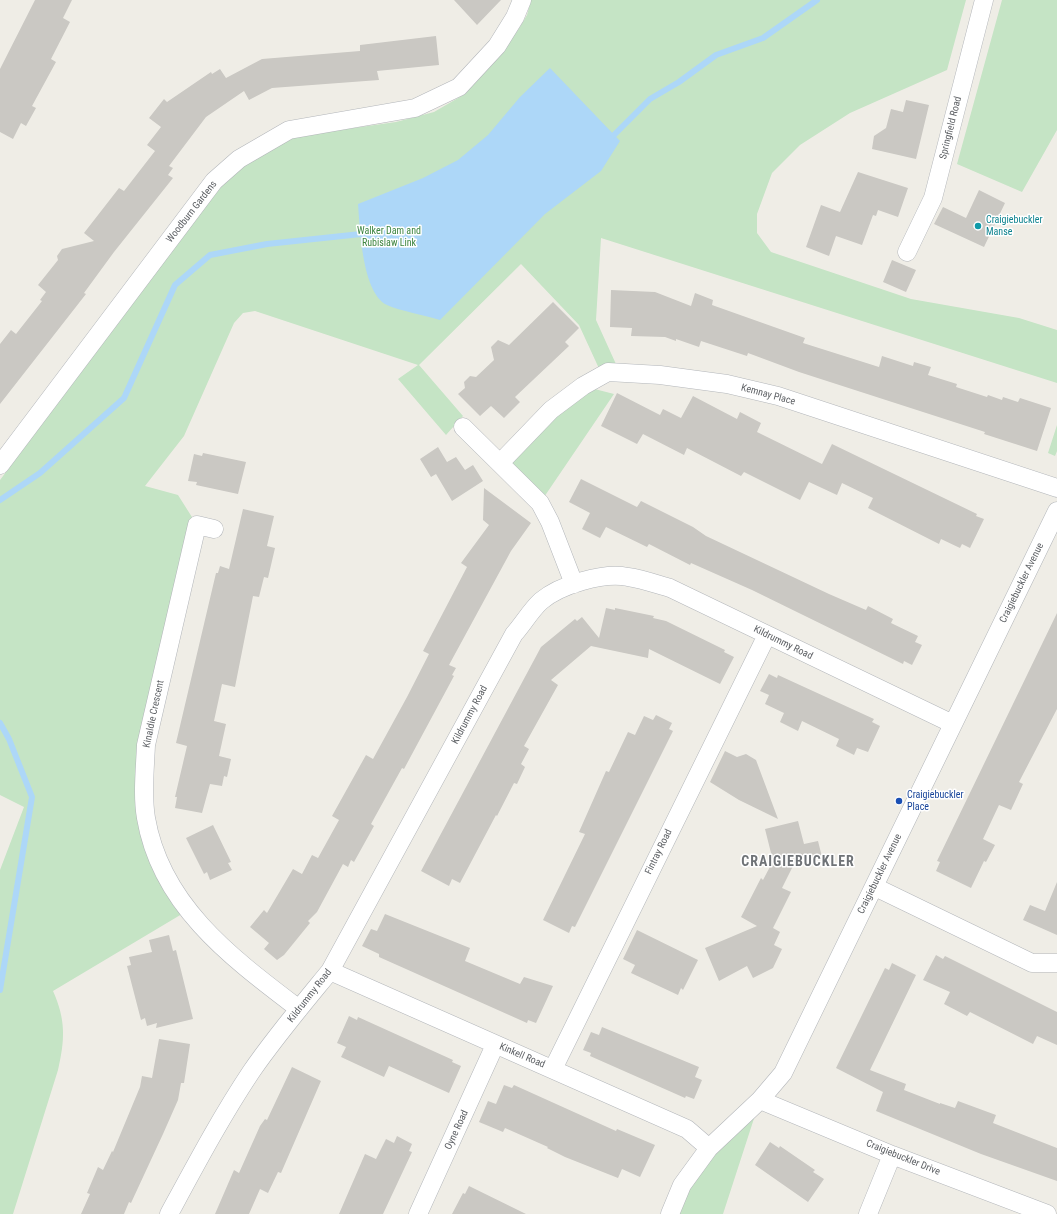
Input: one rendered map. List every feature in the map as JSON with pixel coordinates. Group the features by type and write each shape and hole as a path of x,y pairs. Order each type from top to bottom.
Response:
{"street":[{"name":"Woodburn Gardens","path":"0,465 214,181 239,159 289,130 415,108 459,87 497,46 515,17 522,0"},
{"name":"Springfield Road","path":"907,252 933,198 984,0"},
{"name":"Kemnay Place","path":"500,463 551,410 583,386 608,372 660,375 727,384 778,396 1057,488"},
{"path":"463,427 540,503 550,522 574,584"},
{"name":"Craigiebuckler Avenue","path":"670,1214 682,1185 709,1148 760,1100 783,1073 1057,511"},
{"name":"Kinaldie Crescent","path":"214,529 197,525 195,532 146,745 144,781 146,817 154,849 167,881 187,911 249,971 299,1009"},
{"name":"Kildrummy Road","path":"169,1214 209,1140 252,1072 299,1009 330,971 514,634 541,601 557,591 574,584 602,577 627,576 670,588 953,724"},
{"name":"Fintray Road","path":"553,1069 767,635"},
{"path":"875,887 1032,962 1057,963"},
{"name":"Kinkell Road","path":"330,971 687,1129 709,1148"},
{"name":"Oyne Road","path":"418,1214 495,1045"},
{"name":"Craigiebuckler Drive","path":"760,1100 892,1154 1047,1214"},
{"path":"868,1214 892,1154"}],"green space":[{"name":"Walker Dam and Rubislaw Link","path":"531,0 966,0 947,70 850,113 800,145 772,173 757,214 757,233 771,252 911,299 1019,318 1057,330 1057,383 601,238 596,320 620,373 602,375 579,325 521,264 419,365 463,416 446,435 398,379 418,365 255,311 243,313 234,323 184,436 145,486 178,495 197,525 146,745 146,817 187,911 53,991 60,1011 63,1030 62,1049 58,1070 13,1214 0,1214 0,870 24,807 0,795 0,480 221,186 249,162 297,136 396,122 434,112 465,94 518,30 527,15"},
{"path":"1002,0 1057,0 1057,130 1022,192 957,164"},
{"path":"583,386 614,394 540,503 500,463"},
{"path":"1057,425 1057,451 1055,456 1048,453"},
{"path":"760,1100 723,1214 670,1214 682,1185"}],"water":[{"path":"550,68 620,141 601,171 545,214 440,320 387,305 379,298 372,288 367,274 361,243 358,204 423,178 458,160 488,135 520,97"}],"building":[{"path":"35,0 72,0 63,18 70,22 51,59 56,62 32,106 36,108 26,126 21,123 13,139 0,132 0,69"},
{"path":"454,0 501,0 477,25"},
{"path":"436,36 439,65 377,71 379,80 272,88 249,100 244,91 206,117 169,166 173,168 168,175 173,178 114,252 84,293 86,294 0,404 0,344 11,330 16,334 42,301 40,300 46,292 38,285 58,260 57,256 62,249 94,241 84,233 119,188 124,191 155,151 147,145 161,127 149,118 164,99 167,102 211,72 212,74 220,69 226,78 262,59 360,51 360,45"},
{"path":"906,100 929,105 916,159 872,149 874,136 886,128 891,109 903,112"},
{"path":"858,172 908,188 898,217 878,210 876,216 873,215 862,245 836,236 829,256 806,247 821,205 840,212"},
{"name":"Craigiebuckler Manse","path":"979,190 1005,203 984,247 934,224 943,207 966,218"},
{"path":"892,260 916,270 906,292 883,282"},
{"path":"611,290 655,292 691,306 695,293 713,300 712,305 805,338 803,343 879,367 882,356 913,366 914,362 931,367 928,375 957,384 956,387 1002,400 1003,397 1018,402 1020,398 1051,408 1037,451 984,434 985,432 799,372 748,353 747,356 701,341 699,347 665,337 631,336 632,328 610,327"},
{"path":"553,302 579,328 565,342 569,346 515,397 520,402 504,418 491,406 480,416 458,394 465,388 464,382 470,376 476,377 494,360 491,347 498,340 509,345"},
{"path":"617,393 660,415 663,409 681,418 693,396 737,419 740,412 761,423 757,432 822,464 832,444 977,514 976,516 984,519 970,548 962,544 960,548 941,539 939,544 868,508 873,498 842,483 837,495 809,482 800,500 744,472 741,476 687,448 684,455 643,434 637,444 601,426"},
{"path":"438,447 447,462 456,457 465,470 473,465 483,481 452,501 436,474 431,477 420,459"},
{"path":"203,453 246,462 238,494 196,485 197,482 188,481 194,454 202,456"},
{"path":"581,479 637,507 641,501 693,527 706,536 829,594 866,610 868,606 893,619 891,623 918,636 915,642 922,645 912,665 904,661 903,664 752,590 691,563 690,565 649,544 647,547 606,527 600,538 582,529 590,513 569,502"},
{"path":"484,488 531,523 511,551 449,665 456,668 452,675 454,676 404,769 402,768 371,824 374,826 354,862 351,860 348,867 343,864 317,912 308,921 310,923 284,955 277,960 264,949 269,943 250,927 264,910 267,913 293,869 302,874 312,855 318,858 339,820 332,816 366,755 373,759 407,697 429,654 423,651 467,567 461,563 489,525 483,520"},
{"path":"243,509 274,516 267,546 275,548 268,578 264,577 259,597 253,596 235,687 222,684 214,721 226,724 219,756 231,759 227,777 224,776 222,786 210,784 202,813 175,808 177,797 175,797 187,746 176,743 216,573 218,573 220,566 229,569"},
{"path":"606,608 615,610 615,608 654,616 653,618 666,621 725,650 724,652 734,657 720,684 649,649 648,658 591,646 551,680 558,685 524,746 529,749 521,764 525,767 517,784 514,783 497,816 496,815 460,883 452,879 449,886 421,871 541,647 575,619 577,621 582,617 599,638"},
{"path":"1057,613 1057,709 1019,782 1023,784 1011,810 999,805 983,839 995,845 986,862 984,861 971,888 936,871 940,862 937,861"},
{"path":"769,674 777,678 778,675 874,719 872,722 880,726 868,752 857,748 854,755 836,746 839,739 802,721 798,731 780,722 784,713 765,704 769,695 760,691"},
{"path":"656,715 672,723 669,729 673,731 575,927 572,926 569,933 543,920 585,834 579,832 606,771 609,772 628,732 635,735 644,716 653,720"},
{"path":"725,751 737,757 746,754 756,760 778,819 739,800 710,782"},
{"path":"798,821 804,844 818,841 822,857 794,864 782,888 791,892 773,928 780,932 774,945 782,949 773,968 753,978 747,966 719,981 705,948 757,926 741,917 761,878 763,880 773,861 765,829"},
{"path":"213,825 231,862 228,863 232,870 210,880 207,872 204,874 186,838"},
{"path":"1057,882 1057,935 1023,920 1030,905 1045,911"},
{"path":"385,914 470,948 465,961 520,984 524,977 553,986 536,1023 528,1020 527,1023 379,957 379,954 362,946 371,929 377,931"},
{"path":"637,930 698,960 683,990 681,988 678,995 631,973 635,965 623,959"},
{"path":"169,935 173,951 176,950 193,1019 156,1028 157,1023 147,1026 145,1018 141,1020 127,966 131,965 129,957 152,952 149,940"},
{"path":"936,955 943,959 945,956 1057,1012 1057,1045 1037,1036 1033,1044 970,1012 967,1016 944,1004 950,992 923,980"},
{"path":"892,963 916,975 870,1070 906,1084 904,1090 940,1104 955,1108 958,1101 996,1115 993,1123 1057,1148 1057,1181 981,1154 876,1111 883,1092 836,1068 885,968 889,970"},
{"path":"349,1016 357,1020 358,1017 453,1060 452,1062 461,1066 449,1093 389,1066 384,1077 341,1057 346,1047 337,1043"},
{"path":"602,1027 699,1067 695,1077 702,1080 694,1099 686,1096 685,1098 590,1056 591,1053 583,1050 591,1032 599,1035"},
{"path":"159,1039 190,1044 184,1083 181,1083 178,1100 163,1134 131,1203 129,1202 124,1214 81,1214 90,1194 87,1193 98,1167 103,1170 112,1151 113,1152 140,1087 142,1076 152,1078"},
{"path":"292,1067 321,1081 281,1173 278,1172 268,1193 260,1189 249,1214 215,1214 234,1170 239,1173 260,1126 265,1119 267,1120"},
{"path":"504,1085 512,1088 514,1085 616,1131 617,1129 655,1145 640,1177 622,1169 618,1178 565,1157 547,1148 548,1147 505,1128 503,1132 479,1122 488,1101 496,1104"},
{"path":"397,1136 412,1144 409,1151 412,1152 383,1214 339,1214 365,1154 376,1159 386,1139 394,1143"},
{"path":"770,1142 779,1148 780,1146 815,1170 813,1172 824,1179 808,1202 755,1165"},
{"path":"469,1186 526,1214 452,1214 463,1193 465,1194"}],"waterway":[{"path":"614,135 650,99 679,82 716,55 763,38 817,0"},
{"path":"0,500 40,473 124,398 175,285 210,255 267,244 361,234"},
{"path":"0,723 9,739 32,797 0,990"}],"place":[{"name":"Craigiebuckler Manse","path":"978,226"},
{"name":"Craigiebuckler Place","path":"899,801"}],"district":[{"name":"CRAIGIEBUCKLER","path":"798,862"}]}
